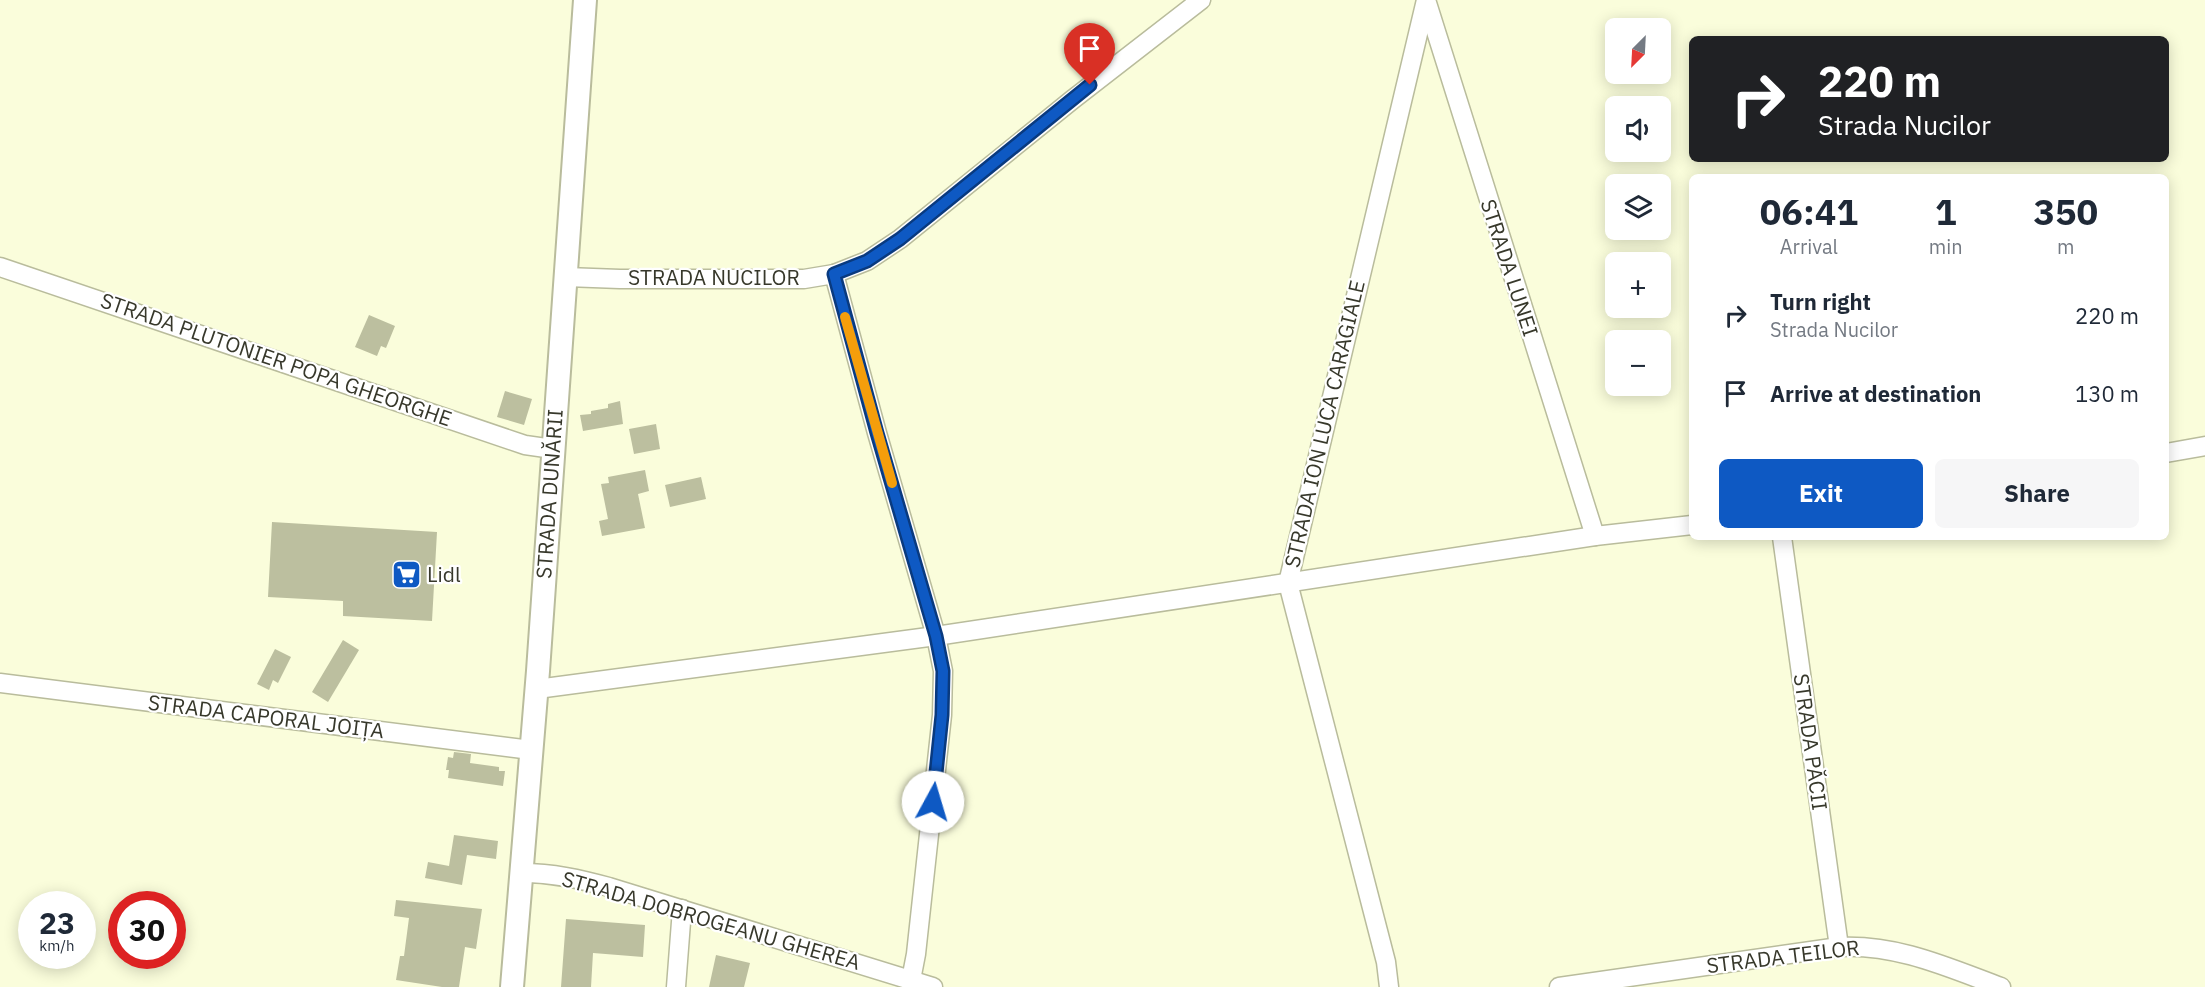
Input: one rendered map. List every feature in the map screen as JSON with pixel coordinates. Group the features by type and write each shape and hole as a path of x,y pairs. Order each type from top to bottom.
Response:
{"main road":[{"name":"STRADA DUNĂRII","path":"512,987 537,689 585,0"}],"street":[{"name":"STRADA NUCILOR","path":"566,277 804,279 834,274 867,261 900,239 1072,100 1202,0"},
{"name":"STRADA LUNEI","path":"1426,0 1594,536"},
{"name":"STRADA ION LUCA CARAGIALE","path":"1389,987 1386,962 1287,583 1426,0"},
{"name":"STRADA PLUTONIER POPA GHEORGHE","path":"0,267 525,445 553,449"},
{"path":"834,274 936,636 943,671 942,715 916,954 911,980"},
{"path":"2169,452 2205,446"},
{"path":"537,689 936,636 1594,536 1689,525"},
{"name":"STRADA PĂCII","path":"1782,540 1839,947"},
{"name":"STRADA CAPORAL JOIȚA","path":"0,683 531,750"},
{"name":"STRADA DOBROGEANU GHEREA","path":"522,873 547,873 574,878 933,987"},
{"path":"676,987 682,909"},
{"name":"STRADA TEILOR","path":"1559,987 1839,947 1862,946 1910,954 2001,987"}],"building":[{"path":"369,315 395,326 386,348 381,346 377,356 355,347"},
{"path":"505,391 532,399 524,425 497,417"},
{"path":"620,401 623,424 583,431 580,415 591,414 591,411 608,408 608,404"},
{"path":"656,424 660,449 634,454 629,429"},
{"path":"645,470 649,491 638,494 645,528 602,536 599,521 608,519 601,484 609,483 608,477"},
{"path":"701,477 706,499 670,507 665,485"},
{"path":"272,522 437,532 432,621 343,616 343,601 268,597"},
{"path":"343,640 359,650 328,702 312,692"},
{"path":"275,649 291,657 278,683 273,680 269,690 257,684"},
{"path":"454,752 471,754 470,763 499,767 499,771 505,771 503,786 448,778 449,770 446,770 448,757 453,758"},
{"path":"454,835 498,841 496,859 467,855 462,885 425,878 428,862 449,866"},
{"path":"396,900 482,909 476,949 465,947 459,987 442,987 396,980 400,956 404,956 409,918 394,916"},
{"path":"566,919 645,925 643,957 593,953 591,987 561,987"},
{"path":"716,955 750,963 744,987 709,987"}],"slow traffic":[{"path":"845,317 892,483"}],"place":[{"name":"Lidl","path":"406,575"}],"route":[{"path":"933,802 942,715 943,671 936,636 834,274 867,261 900,239 1090,85"}]}
